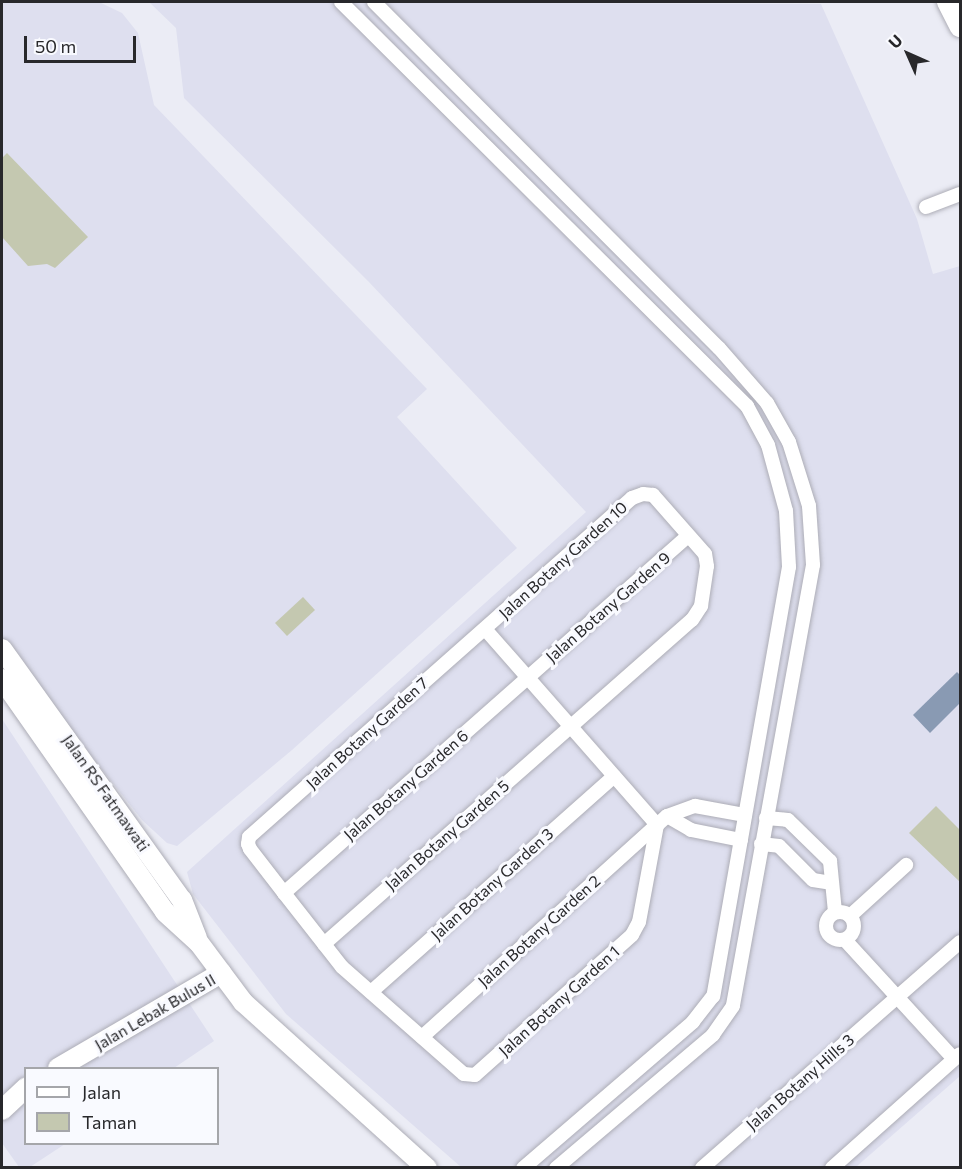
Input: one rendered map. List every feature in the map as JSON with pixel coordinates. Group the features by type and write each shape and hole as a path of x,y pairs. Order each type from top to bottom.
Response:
{"main road":[{"path":"947,2 960,27"},
{"name":"Jalan RS Fatmawati","path":"2,649 130,841 165,912 199,943 262,1023 427,1167"},
{"name":"Jalan RS Fatmawati","path":"2,678 116,821"},
{"name":"Jalan Lebak Bulus II","path":"60,1067 221,973"},
{"path":"2,1110 24,1090"}],"street":[{"path":"341,2 747,406 768,445 786,511 789,567 713,996 693,1022 523,1167"},
{"path":"374,2 719,348 773,413 789,442 809,506 813,565 765,818 733,1006 713,1035 556,1167"},
{"path":"926,207 960,194"},
{"path":"704,363 719,348"},
{"name":"Jalan Botany Garden 10","path":"485,629 632,498 643,494 653,495 688,536"},
{"name":"Jalan Botany Garden 5","path":"324,944 692,620 701,606 707,566 705,554 688,536"},
{"name":"Jalan Botany Garden 9","path":"528,678 688,536"},
{"path":"485,629 614,776 662,821 691,830 741,840"},
{"name":"Jalan Botany Garden 7","path":"284,893 250,849 249,837 485,629"},
{"name":"Jalan Botany Garden 6","path":"284,893 528,678"},
{"name":"Jalan Botany Garden 3","path":"371,992 614,776"},
{"path":"662,821 695,806 745,815"},
{"path":"765,818 788,820 830,861 835,912"},
{"name":"Jalan Botany Garden 1","path":"422,1037 464,1074 475,1075 633,935 639,922 662,821"},
{"name":"Jalan Botany Garden 2","path":"422,1037 662,821"},
{"path":"761,844 780,846 813,880 831,883"},
{"path":"850,916 906,865"},
{"path":"284,893 342,967 422,1037"},
{"path":"835,912 850,916"},
{"path":"835,912 829,917 826,931 837,940 845,939 854,929 850,916"},
{"path":"832,1167 957,1056 845,939"},
{"name":"Jalan Botany Hills 3","path":"702,1167 960,942"}],"shaded area":[{"path":"2,2 99,2 122,13 138,33 154,105 427,389 397,417 517,548 292,750 177,846 167,843 142,820 2,643"},
{"path":"149,2 821,4 917,219 933,274 960,266 960,1076 856,1167 461,1167 286,1014 193,894 187,872 586,512 368,281 184,98 176,28"},
{"path":"2,719 214,1041 175,1067 24,1067 24,1145 63,1145 30,1167 19,1167 2,1143"}],"green space":[{"path":"7,153 88,237 55,268 47,264 28,266 2,237 2,158"},
{"path":"303,597 315,610 287,636 275,623"},
{"path":"936,806 960,830 960,882 909,833"}],"water":[{"path":"957,672 960,675 960,703 930,733 913,715"}]}
